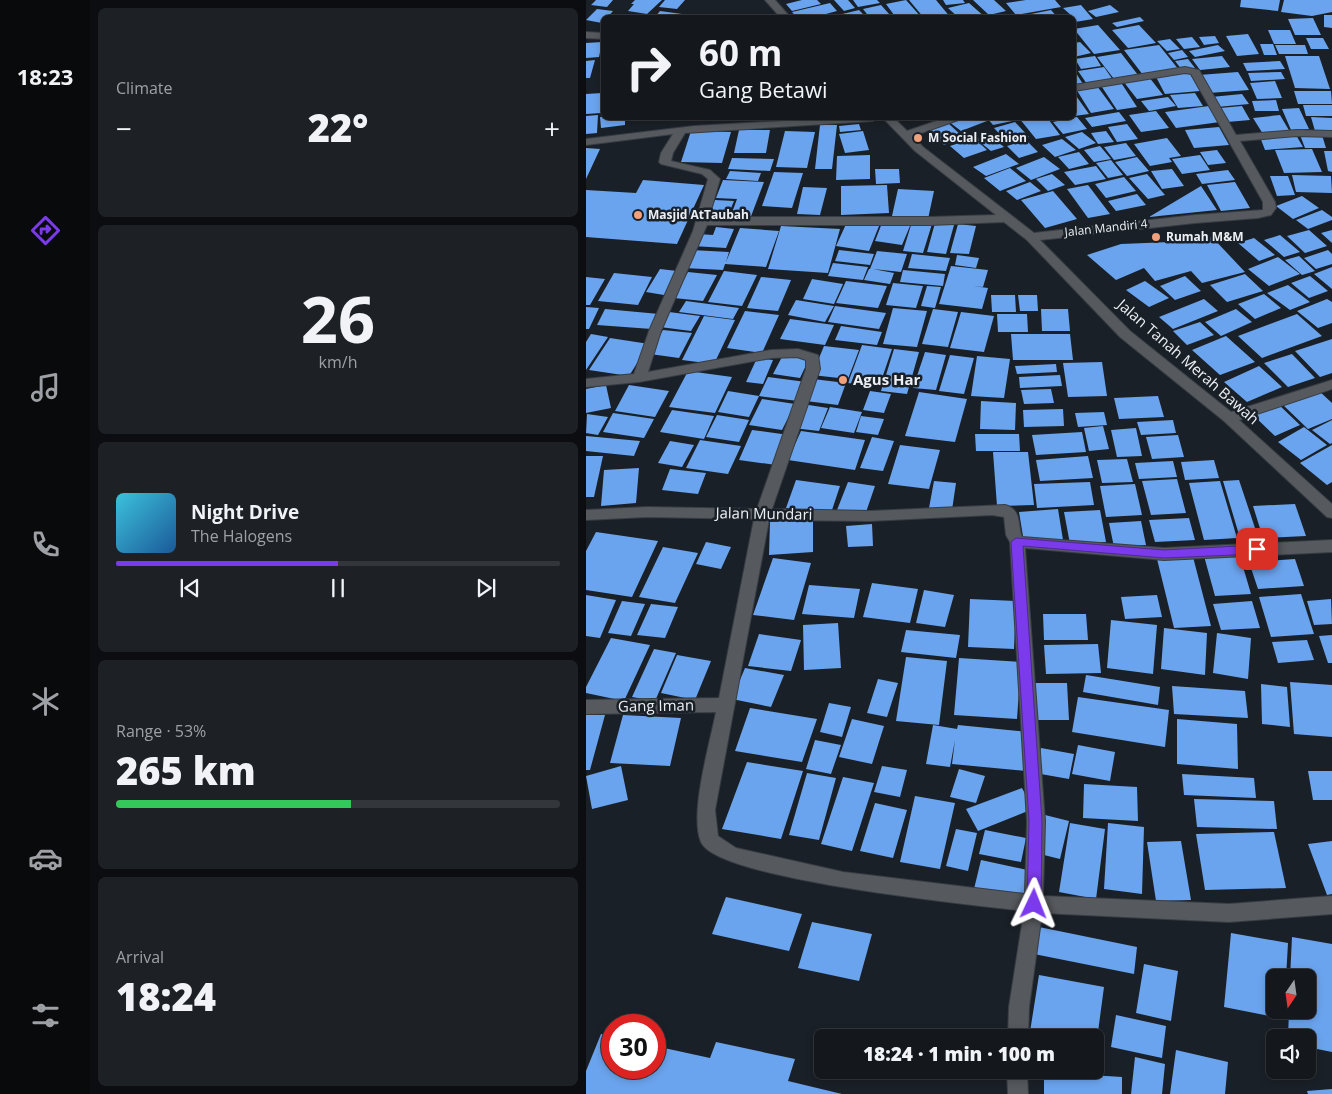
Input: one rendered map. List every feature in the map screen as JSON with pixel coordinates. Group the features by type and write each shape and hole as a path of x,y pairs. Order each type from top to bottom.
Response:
{"street":[{"path":"770,0 784,15"},
{"path":"586,35 601,36"},
{"path":"1076,88 1192,71 1195,72 1234,138 1297,133 1332,134"},
{"path":"586,142 628,135 681,130 849,120"},
{"name":"Jalan Tanah Merah Bawah","path":"890,120 926,154 1031,236 1126,334 1229,418 1332,512"},
{"path":"906,135 948,120"},
{"path":"640,378 655,331 702,221 714,179 708,172 671,165 665,162 667,153 681,130"},
{"name":"Jalan Mandiri 4","path":"1031,236 1267,212 1270,208 1269,202 1234,138"},
{"path":"702,221 930,221 1006,218"},
{"path":"586,383 640,378 771,354 798,353 813,358 813,368 763,513 706,810 709,840 732,855 843,880 1034,904 1229,912 1332,905"},
{"path":"1229,418 1332,384"},
{"name":"Jalan Mundari","path":"586,515 647,512 870,516 1005,510 1011,515 1013,535 1016,542 1036,821 1034,904 1019,1007 1018,1029"},
{"path":"1016,542 1164,554 1332,546"},
{"name":"Gang Iman","path":"586,707 725,705"},
{"path":"1017,1079 1018,1094"}],"building":[{"path":"596,0 613,0 607,7 591,5"},
{"path":"635,0 662,0 647,14 628,11"},
{"path":"665,0 685,0 677,9 659,7"},
{"path":"802,0 817,0 821,4 792,11 786,4"},
{"path":"834,0 848,0 855,8 844,11"},
{"path":"853,0 877,0 880,3 858,7"},
{"path":"906,0 919,15 894,15 886,4"},
{"path":"909,0 936,0 948,15 922,15"},
{"path":"943,0 963,0 965,3 946,5"},
{"path":"973,0 994,0 1006,11 989,15"},
{"path":"1026,0 1055,0 1061,7 1016,15 1006,3"},
{"path":"1241,0 1280,0 1278,11 1240,7"},
{"path":"1284,0 1332,0 1332,12 1312,16 1281,12"},
{"path":"830,3 837,11 822,15 794,15 792,12"},
{"path":"969,3 983,15 956,15 948,8"},
{"path":"881,5 890,15 868,15 863,9"},
{"path":"1081,5 1093,19 1076,22 1076,15 1071,15 1063,8"},
{"path":"1110,5 1119,12 1096,17 1088,11"},
{"path":"597,9 613,11 610,15 601,15 601,23 586,20"},
{"path":"859,10 864,15 838,15"},
{"path":"1051,10 1055,15 1032,15"},
{"path":"660,11 682,14 681,15 657,15"},
{"path":"1324,15 1332,15 1332,28 1324,27"},
{"path":"1140,17 1144,21 1117,27 1112,23"},
{"path":"1313,18 1321,35 1295,35 1288,19"},
{"path":"1098,25 1120,50 1094,54 1076,32 1076,29"},
{"path":"1139,25 1156,43 1128,48 1112,30"},
{"path":"1268,30 1290,30 1296,44 1274,44"},
{"path":"1248,34 1259,54 1237,56 1226,36"},
{"path":"1215,36 1219,43 1204,45 1199,37"},
{"path":"1192,37 1200,47 1184,49 1176,39"},
{"path":"1306,38 1323,38 1329,49 1311,49"},
{"path":"1170,39 1180,49 1167,51 1157,41"},
{"path":"601,42 599,57 586,58 586,43"},
{"path":"1080,42 1091,53 1076,57 1076,43"},
{"path":"1260,44 1273,44 1277,55 1264,55"},
{"path":"1159,45 1179,70 1143,75 1124,50"},
{"path":"1218,45 1225,51 1195,57 1189,51"},
{"path":"1275,45 1305,45 1308,54 1279,54"},
{"path":"1182,50 1188,57 1174,60 1168,53"},
{"path":"1121,53 1138,75 1114,79 1097,57"},
{"path":"1095,56 1101,66 1081,69 1076,59"},
{"path":"1222,56 1230,67 1200,70 1192,59"},
{"path":"1285,56 1319,56 1330,89 1295,88"},
{"path":"1188,59 1195,68 1182,70 1175,61"},
{"path":"595,60 590,78 586,78 586,61"},
{"path":"1280,61 1285,69 1247,71 1243,63"},
{"path":"1104,67 1113,80 1087,84 1078,71"},
{"path":"1189,72 1200,91 1165,94 1155,75"},
{"path":"1238,72 1249,90 1209,93 1199,75"},
{"path":"1281,72 1285,79 1251,81 1248,73"},
{"path":"1076,73 1083,84 1076,85"},
{"path":"1149,77 1163,95 1137,99 1123,81"},
{"path":"1120,81 1137,107 1117,110 1100,84"},
{"path":"1275,81 1282,98 1257,99 1250,83"},
{"path":"1097,86 1114,109 1091,113 1076,89"},
{"path":"1294,91 1331,91 1332,104 1298,104"},
{"path":"601,93 601,113 586,114 586,94"},
{"path":"1195,93 1203,106 1178,108 1170,95"},
{"path":"1242,94 1249,104 1217,107 1211,97"},
{"path":"1076,96 1089,114 1076,116"},
{"path":"1168,97 1176,106 1149,111 1141,101"},
{"path":"1276,100 1279,111 1255,111 1252,101"},
{"path":"1303,105 1332,105 1332,116 1306,116"},
{"path":"1209,106 1220,122 1176,128 1165,112"},
{"path":"1242,106 1250,120 1227,122 1220,108"},
{"path":"1299,108 1309,129 1291,130 1282,109"},
{"path":"1156,111 1169,128 1141,132 1129,115"},
{"path":"1119,112 1126,121 1092,127 1085,118"},
{"path":"598,115 597,133 586,134 586,116"},
{"path":"1280,115 1290,132 1263,134 1253,118"},
{"path":"600,117 601,120 625,120 625,125 601,128"},
{"path":"1076,117 1087,129 1063,134 1053,122 1076,120"},
{"path":"1311,117 1332,118 1332,131 1315,131"},
{"path":"985,120 987,121 961,131 948,121"},
{"path":"989,120 1017,120 993,125"},
{"path":"1021,120 1049,120 1060,135 1036,139"},
{"path":"947,122 964,138 944,145 927,129"},
{"path":"1015,122 1029,137 1007,142 994,128"},
{"path":"859,124 861,130 840,132 839,126"},
{"path":"1127,124 1138,139 1117,142 1108,127"},
{"path":"820,125 837,125 832,169 815,169"},
{"path":"1219,127 1229,145 1194,148 1185,130"},
{"path":"739,130 770,130 766,153 734,153"},
{"path":"691,131 731,132 722,163 681,162"},
{"path":"785,131 815,132 807,168 776,167"},
{"path":"863,131 869,150 845,153 839,134"},
{"path":"1106,131 1114,142 1098,144 1091,133"},
{"path":"1082,132 1096,143 1079,149 1065,137"},
{"path":"989,134 1004,147 991,151 976,139"},
{"path":"1296,135 1303,147 1265,150 1260,137"},
{"path":"1300,135 1322,135 1326,148 1305,148"},
{"path":"974,138 987,150 964,158 950,146"},
{"path":"1167,138 1181,156 1169,158 1172,162 1150,166 1134,144"},
{"path":"1062,139 1076,150 1055,157 1042,145"},
{"path":"1026,140 1038,152 1019,158 1007,146"},
{"path":"1126,143 1136,156 1114,160 1104,147"},
{"path":"1100,146 1111,159 1094,162 1084,150"},
{"path":"586,148 600,149 586,179"},
{"path":"1312,149 1322,172 1284,173 1275,150"},
{"path":"1217,150 1226,163 1208,165 1200,152"},
{"path":"1324,151 1332,151 1332,172 1328,171"},
{"path":"1079,152 1089,164 1069,169 1058,157"},
{"path":"1006,154 1019,164 986,176 973,167"},
{"path":"870,155 870,179 836,180 837,156"},
{"path":"1200,155 1210,170 1182,174 1172,159"},
{"path":"1044,157 1060,169 1031,180 1016,168"},
{"path":"1137,157 1149,171 1127,176 1115,162"},
{"path":"732,158 774,159 770,171 728,169"},
{"path":"1111,160 1123,175 1108,178 1096,163"},
{"path":"1096,166 1106,179 1075,185 1064,172"},
{"path":"1010,168 1026,181 1000,191 984,178"},
{"path":"875,169 899,169 900,183 876,184"},
{"path":"1172,169 1184,186 1162,189 1151,171"},
{"path":"1228,170 1235,180 1202,184 1196,174"},
{"path":"730,171 761,173 758,181 726,179"},
{"path":"774,172 803,173 792,208 762,206"},
{"path":"1052,174 1065,185 1048,191 1036,179"},
{"path":"1147,174 1165,195 1148,199 1129,178"},
{"path":"1292,175 1331,176 1332,193 1296,192"},
{"path":"1270,176 1288,176 1295,195 1277,196"},
{"path":"1124,177 1136,191 1106,198 1095,184"},
{"name":"Masjid AtTaubah","path":"643,180 704,185 677,244 586,237 586,190 636,193"},
{"path":"723,180 764,182 750,219 730,218 737,199 716,198"},
{"path":"1030,182 1041,191 1017,200 1006,191"},
{"path":"1235,182 1250,208 1221,211 1207,185"},
{"path":"887,185 889,213 841,215 841,186"},
{"path":"1088,185 1110,214 1088,218 1067,189"},
{"path":"1201,186 1217,210 1149,217"},
{"path":"803,187 827,188 820,215 797,214"},
{"path":"898,189 934,191 928,219 892,216"},
{"path":"1053,191 1077,219 1045,228 1021,200"},
{"path":"1137,194 1146,205 1116,211 1108,201"},
{"path":"1302,196 1319,208 1293,219 1276,206"},
{"path":"715,200 734,201 726,220 707,219"},
{"path":"1322,210 1332,217 1332,220 1308,229 1296,220"},
{"path":"847,222 879,226 869,251 836,246"},
{"path":"912,222 932,224 923,253 903,251"},
{"path":"882,223 910,226 902,245 875,241"},
{"path":"935,223 954,225 946,254 927,252"},
{"path":"958,224 976,226 969,254 950,253"},
{"path":"781,226 840,229 828,273 768,269"},
{"path":"716,227 734,229 726,248 693,246 698,234 713,235"},
{"path":"740,228 779,231 766,267 725,264 723,270 684,268 691,250 729,252 726,262"},
{"path":"1309,230 1327,246 1305,253 1287,236"},
{"path":"1332,230 1332,243 1321,233"},
{"path":"1280,235 1300,252 1284,257 1264,240"},
{"path":"1212,237 1245,272 1202,283 1191,271 1155,281 1144,268 1116,280 1087,255 1121,244 1170,242"},
{"path":"1254,238 1275,255 1259,261 1238,243"},
{"path":"839,250 874,254 870,265 835,261"},
{"path":"1328,250 1332,254 1332,264 1316,269 1304,258"},
{"path":"877,251 907,254 901,272 873,269 894,273 890,284 864,280"},
{"path":"912,254 950,258 946,271 908,268"},
{"path":"957,255 979,258 976,268 955,265"},
{"path":"1299,256 1315,271 1302,275 1285,260"},
{"path":"1278,257 1300,274 1269,286 1248,269"},
{"path":"833,263 868,267 863,280 828,276"},
{"path":"951,266 988,270 983,287 973,286 988,288 982,309 939,304"},
{"path":"1332,267 1332,289 1314,274"},
{"path":"660,269 677,271 664,295 646,292"},
{"path":"903,270 945,274 943,286 900,282"},
{"path":"724,271 757,275 742,306 708,302"},
{"path":"688,272 717,275 703,301 674,298"},
{"path":"614,273 652,277 638,305 598,301"},
{"path":"1245,274 1263,291 1227,302 1210,285"},
{"path":"1185,276 1201,291 1175,300 1160,286"},
{"path":"1310,276 1328,291 1309,298 1291,283"},
{"path":"586,277 605,279 590,305 586,305"},
{"path":"761,277 791,280 778,311 747,308"},
{"path":"812,279 843,284 834,304 803,299"},
{"path":"846,281 887,286 878,308 836,303"},
{"path":"1145,281 1169,298 1149,307 1126,290"},
{"path":"893,283 923,286 916,308 886,305"},
{"path":"1288,285 1310,302 1290,310 1267,293"},
{"path":"927,286 941,287 935,308 921,306"},
{"path":"1264,294 1281,308 1255,319 1238,304"},
{"path":"991,295 1015,295 1016,312 992,312"},
{"path":"1018,295 1037,295 1038,311 1020,311"},
{"path":"1204,299 1218,311 1173,329 1159,317"},
{"path":"1327,299 1332,302 1332,323 1318,328 1297,311"},
{"path":"796,300 834,306 825,322 788,315"},
{"path":"686,301 739,308 733,319 679,312"},
{"path":"835,306 886,313 879,329 828,322"},
{"path":"586,307 599,308 589,329 586,329"},
{"path":"893,308 927,311 917,347 883,344"},
{"path":"605,309 659,314 652,329 597,325"},
{"path":"933,309 958,312 948,347 922,344"},
{"path":"1041,309 1068,309 1070,331 1042,331"},
{"path":"1236,309 1252,322 1221,336 1205,322"},
{"path":"745,311 779,315 762,353 727,348"},
{"path":"669,312 700,316 691,331 660,327"},
{"path":"961,312 994,316 984,352 950,348"},
{"path":"997,314 1027,314 1028,332 998,332"},
{"path":"1297,314 1322,336 1262,358 1238,336"},
{"path":"704,316 735,320 714,364 682,360"},
{"path":"790,319 834,325 825,345 780,339"},
{"path":"1200,322 1214,335 1187,345 1173,331"},
{"path":"841,326 882,332 877,345 835,340"},
{"path":"663,330 692,333 679,358 650,354"},
{"path":"591,334 608,337 586,370 586,342"},
{"path":"1011,334 1070,334 1073,360 1013,360"},
{"path":"1226,336 1255,362 1220,375 1192,350"},
{"path":"610,338 649,344 629,376 589,370"},
{"path":"1332,339 1332,373 1320,377 1295,351"},
{"path":"862,345 892,349 879,387 848,383"},
{"path":"824,346 859,350 848,379 812,375"},
{"path":"894,349 919,352 907,394 881,391"},
{"path":"925,352 946,355 936,390 913,388"},
{"path":"1292,354 1315,378 1288,387 1264,363"},
{"path":"783,355 809,359 800,378 773,374"},
{"path":"950,355 974,358 964,394 939,391"},
{"path":"977,356 1010,359 1004,398 971,396"},
{"path":"757,358 773,360 763,384 746,382"},
{"path":"1102,362 1107,396 1068,397 1063,363"},
{"path":"1056,364 1057,372 1017,374 1015,366"},
{"path":"1259,366 1282,387 1247,402 1224,382"},
{"path":"688,371 732,377 715,413 669,407"},
{"path":"1060,375 1062,386 1020,388 1019,377"},
{"path":"768,377 806,382 798,401 759,396"},
{"path":"813,379 846,383 838,405 806,401"},
{"path":"606,385 611,408 586,413 586,389"},
{"path":"629,385 669,391 655,417 615,411"},
{"path":"1051,389 1054,403 1024,404 1021,390"},
{"path":"1318,390 1332,403 1332,419 1308,429 1282,404"},
{"path":"728,391 759,396 749,417 718,412"},
{"path":"870,391 891,394 884,413 863,410"},
{"path":"919,392 967,399 955,442 905,436"},
{"path":"1158,396 1164,417 1119,419 1114,398"},
{"path":"762,399 795,404 782,430 749,425"},
{"path":"981,401 1016,403 1015,430 980,429"},
{"path":"1277,403 1300,425 1275,436 1251,413"},
{"path":"802,404 828,408 819,431 793,428"},
{"path":"830,407 862,412 854,433 821,428"},
{"path":"1063,409 1064,426 1024,427 1023,410"},
{"path":"672,410 714,416 704,439 660,432"},
{"path":"1104,412 1107,425 1078,427 1075,413"},
{"path":"613,413 654,419 644,438 603,432"},
{"path":"587,414 608,417 598,435 586,433"},
{"path":"717,415 749,420 739,442 706,437"},
{"path":"861,416 884,419 878,435 856,432"},
{"path":"1173,420 1176,433 1141,435 1137,422"},
{"path":"1332,420 1332,443 1330,444 1312,430"},
{"path":"1103,426 1109,449 1089,451 1084,428"},
{"path":"1304,427 1327,445 1301,460 1278,442"},
{"path":"1136,428 1142,456 1117,457 1111,430"},
{"path":"752,430 789,435 776,465 739,460"},
{"path":"801,431 865,440 855,470 788,460"},
{"path":"1082,432 1086,452 1036,455 1032,435"},
{"path":"975,434 1019,434 1020,451 976,451"},
{"path":"1178,435 1184,457 1152,459 1146,437"},
{"path":"586,436 640,441 634,456 586,451"},
{"path":"872,437 894,441 883,471 860,468"},
{"path":"700,440 741,446 728,474 686,468"},
{"path":"670,441 694,445 682,467 658,463"},
{"path":"900,445 940,450 929,489 888,484"},
{"path":"1332,445 1332,482 1327,485 1300,463"},
{"path":"993,452 1028,452 1034,505 997,506"},
{"path":"586,456 603,456 594,497 586,497"},
{"path":"1088,456 1093,478 1040,481 1036,460"},
{"path":"1127,459 1133,482 1102,483 1097,460"},
{"path":"1214,460 1219,478 1185,480 1181,462"},
{"path":"1173,461 1177,477 1139,479 1135,463"},
{"path":"639,468 636,503 601,506 604,470"},
{"path":"670,469 706,473 698,494 662,490"},
{"path":"1177,479 1186,513 1151,515 1142,481"},
{"path":"796,480 840,486 831,513 786,508"},
{"path":"1239,480 1258,537 1240,538 1223,481"},
{"path":"934,481 956,483 952,510 929,508"},
{"path":"1220,481 1237,538 1204,540 1189,483"},
{"path":"848,482 875,486 865,515 837,510"},
{"path":"1090,482 1094,505 1037,508 1034,484"},
{"path":"1135,484 1142,515 1106,517 1100,486"},
{"path":"1295,504 1306,536 1263,538 1253,506"},
{"path":"1058,509 1063,540 1024,542 1019,512"},
{"path":"1100,510 1106,542 1070,544 1064,512"},
{"path":"1189,518 1195,540 1155,542 1149,520"},
{"path":"813,519 813,552 769,555 770,522"},
{"path":"1141,521 1146,545 1114,547 1109,523"},
{"path":"872,524 873,546 848,547 846,526"},
{"path":"596,532 658,541 632,597 586,590 586,551"},
{"path":"706,542 731,547 721,569 696,564"},
{"path":"663,547 698,553 675,603 639,597"},
{"path":"1239,553 1251,594 1215,596 1204,556"},
{"path":"1193,557 1211,626 1174,628 1157,559"},
{"path":"773,558 811,563 794,620 753,615"},
{"path":"1295,559 1304,586 1258,589 1249,562"},
{"path":"872,583 918,589 910,623 863,617"},
{"path":"809,585 860,589 854,618 802,614"},
{"path":"924,590 954,595 945,627 916,623"},
{"path":"1301,594 1314,634 1271,637 1259,597"},
{"path":"586,595 616,600 600,638 586,636"},
{"path":"1157,595 1162,617 1125,619 1121,597"},
{"path":"970,599 1016,601 1014,649 968,647"},
{"path":"1331,599 1332,624 1314,625 1307,601"},
{"path":"622,601 645,604 631,636 608,633"},
{"path":"1252,601 1260,628 1221,630 1213,604"},
{"path":"651,604 678,607 665,638 637,635"},
{"path":"1043,614 1086,614 1088,640 1044,640"},
{"path":"1111,620 1157,625 1153,674 1107,668"},
{"path":"838,623 841,668 804,670 803,625"},
{"path":"1164,628 1207,633 1205,675 1161,669"},
{"path":"906,630 960,635 956,658 901,652"},
{"path":"1217,633 1251,638 1248,679 1213,673"},
{"path":"759,634 801,640 791,671 748,666"},
{"path":"1332,635 1332,663 1328,663 1319,636"},
{"path":"611,638 650,645 624,701 586,693 586,687"},
{"path":"1307,640 1314,660 1278,663 1272,642"},
{"path":"1098,644 1101,673 1046,674 1044,645"},
{"path":"654,649 676,653 655,701 632,697"},
{"path":"677,655 711,661 695,700 661,693"},
{"path":"906,657 947,661 939,725 896,721"},
{"path":"959,658 1021,662 1017,719 954,715"},
{"path":"745,668 784,675 771,707 732,699"},
{"path":"1086,675 1160,687 1158,705 1083,692"},
{"path":"878,679 898,683 887,717 867,713"},
{"path":"1290,682 1332,685 1332,737 1294,734"},
{"path":"1035,683 1067,683 1069,720 1037,720"},
{"path":"1261,684 1287,687 1290,727 1262,724"},
{"path":"1172,686 1245,691 1248,718 1174,714"},
{"path":"1078,697 1169,710 1165,747 1072,732"},
{"path":"829,703 851,707 842,737 820,732"},
{"path":"750,708 817,719 802,762 735,751"},
{"path":"586,715 605,715 590,770 586,770"},
{"path":"623,715 681,718 670,766 610,763"},
{"path":"852,719 884,726 872,764 839,757"},
{"path":"1177,719 1237,724 1238,769 1177,764"},
{"path":"933,725 957,729 958,725 1029,732 1026,771 952,764 955,740 950,767 926,764"},
{"path":"815,740 841,745 831,774 806,769"},
{"path":"1078,745 1115,752 1110,781 1072,774"},
{"path":"1041,748 1074,754 1069,779 1035,773"},
{"path":"747,762 803,771 781,839 722,829"},
{"path":"621,766 628,800 592,809 586,776"},
{"path":"882,766 907,770 900,797 874,792"},
{"path":"959,769 985,776 976,803 950,797"},
{"path":"1308,771 1332,771 1332,800 1313,800"},
{"path":"807,773 836,778 819,840 789,835"},
{"path":"1182,774 1254,778 1256,798 1184,795"},
{"path":"843,777 874,783 852,851 821,844"},
{"path":"1084,784 1137,787 1138,821 1083,818"},
{"path":"1022,788 1033,809 978,831 966,809"},
{"path":"915,796 955,803 940,869 900,862"},
{"path":"1194,799 1274,801 1277,829 1197,827"},
{"path":"875,803 907,810 893,858 860,851"},
{"path":"1045,815 1069,821 1060,859 1036,853"},
{"path":"1070,823 1105,829 1096,899 1059,892"},
{"path":"1108,823 1144,827 1142,894 1104,889"},
{"path":"956,829 977,833 968,871 946,866"},
{"path":"985,830 1026,838 1021,862 979,854"},
{"path":"1274,832 1286,888 1205,890 1196,834"},
{"path":"1181,841 1191,900 1156,901 1147,842"},
{"path":"1332,841 1332,894 1327,895 1308,844"},
{"path":"981,860 1032,871 1026,899 974,889"},
{"path":"726,897 802,914 789,951 712,934"},
{"path":"812,922 872,934 859,981 798,968"},
{"path":"1039,927 1137,947 1134,974 1034,954"},
{"path":"1231,933 1288,943 1287,969 1266,969 1266,1015 1224,1007"},
{"path":"1292,937 1332,944 1332,1052 1316,1049 1316,1029 1288,1029 1289,1019 1316,1019 1316,969 1290,969"},
{"path":"1144,964 1178,971 1171,1021 1136,1013"},
{"path":"1039,975 1104,987 1098,1029 1030,1029"},
{"path":"1116,1015 1166,1026 1162,1058 1111,1047"},
{"path":"601,1034 601,1079 666,1079 666,1048 710,1058 716,1042 795,1059 788,1081 842,1094 586,1094 586,1071"},
{"path":"1176,1050 1228,1062 1225,1094 1170,1094"},
{"path":"1135,1057 1165,1064 1162,1094 1131,1094"},
{"path":"1104,1076 1122,1077 1122,1094 1044,1094 1044,1079 1104,1079"},
{"path":"1332,1089 1332,1094 1308,1094 1307,1091"}],"place":[{"name":"M Social Fashion","path":"918,138"},
{"name":"Masjid AtTaubah","path":"638,215"},
{"name":"Rumah M&M","path":"1156,237"},
{"name":"Agus Har","path":"843,380"}],"route":[{"path":"1034,904 1036,821 1016,542 1164,554 1257,549"}]}
